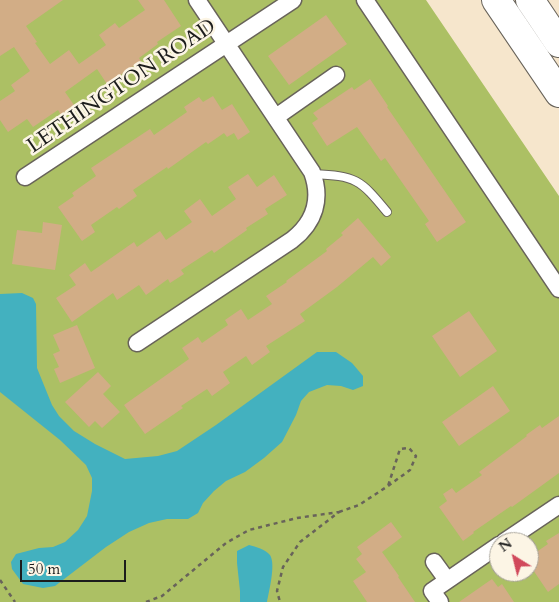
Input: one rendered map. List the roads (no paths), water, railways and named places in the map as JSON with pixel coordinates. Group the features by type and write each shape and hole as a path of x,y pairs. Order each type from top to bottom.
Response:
{"highway":[{"path":"496,0 559,92"},
{"path":"530,0 559,43"}],"street":[{"path":"137,343 300,234 311,219 317,202 317,191 313,174 197,0"},
{"name":"LETHINGTON ROAD","path":"25,177 293,0"},
{"path":"365,0 559,289"},
{"path":"276,118 336,75"},
{"path":"519,532 559,505"},
{"path":"440,602 432,590 489,552"},
{"path":"434,562 447,580"}],"lane":[{"path":"313,174 348,177 361,183 373,194 387,212"}],"water":[{"path":"22,293 33,298 36,304 37,368 52,405 59,416 74,431 125,459 158,456 177,451 317,352 336,352 352,363 363,376 363,386 353,390 341,386 327,385 309,392 301,401 282,442 245,472 226,481 203,503 198,513 188,519 167,519 149,523 129,532 55,586 43,588 23,584 12,569 11,562 16,554 39,548 53,547 65,542 78,530 87,516 92,491 92,478 86,465 60,440 0,392 0,294"},
{"path":"249,545 266,551 272,559 272,578 267,602 240,602 237,551"}]}
